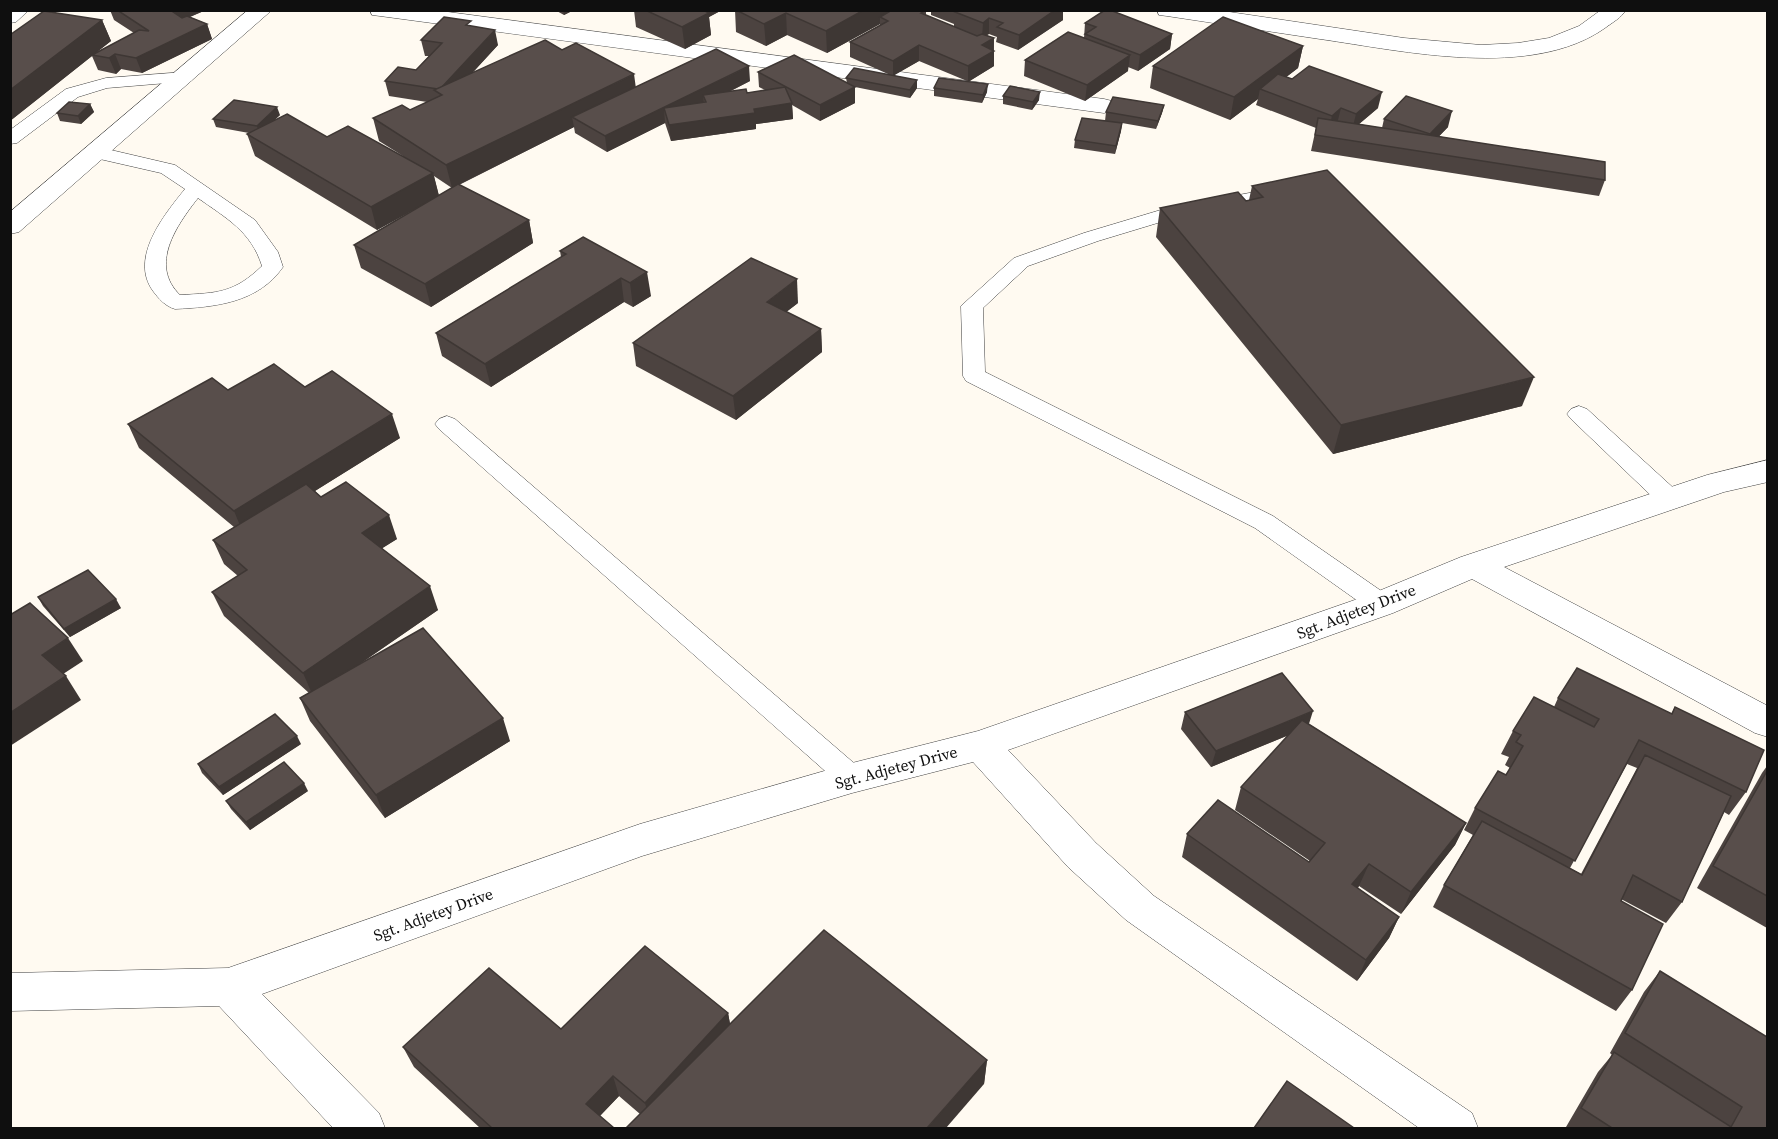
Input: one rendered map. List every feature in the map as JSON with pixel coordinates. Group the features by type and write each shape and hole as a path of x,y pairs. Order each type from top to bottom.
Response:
{"street":[{"path":"10,226 98,153 262,10"},
{"path":"380,10 1104,106"},
{"path":"1167,10 1465,53 1525,49 1575,37 1616,10"},
{"name":"Sgt. Adjetey Drive","path":"10,992 228,987 640,840 852,778 980,745 1381,604 1473,565 1718,483 1767,471"},
{"path":"1473,565 1767,723"},
{"path":"980,745 1082,855 1140,908 1456,1128"},
{"path":"228,987 363,1128"}],"lane":[{"path":"10,18 21,10"},
{"path":"10,140 72,93 105,83 185,77"},
{"path":"98,153 168,170 196,188 248,224 268,252 273,267 252,287 217,300 175,302 159,285 155,262 168,223 196,188"},
{"path":"1299,190 1170,213 1091,237 1021,262 972,306 974,376 1264,522 1381,604"},
{"path":"1579,414 1670,499"},
{"path":"447,424 852,778"}],"building":[{"path":"117,10 170,10 182,18 187,16 207,24 136,58 115,54 109,58 92,55 139,30 149,31"},
{"path":"645,10 703,10 709,13 682,27"},
{"path":"736,10 864,10 826,31 786,13 764,24"},
{"path":"892,10 926,10 921,13 977,36 982,34 994,38 982,45 994,51 968,66 919,45 893,61 850,42 888,21 880,17"},
{"path":"958,10 1055,10 1019,35 997,27 1003,23 989,18 983,23 955,12"},
{"path":"1105,10 1172,34 1140,55 1085,34 1096,27 1085,23"},
{"path":"44,11 102,20 10,90 10,35"},
{"path":"444,17 471,21 466,25 495,30 441,88 385,81 398,67 416,70 442,43 421,40"},
{"path":"1223,17 1303,46 1234,97 1153,66"},
{"path":"1068,32 1130,55 1087,85 1025,60"},
{"path":"545,40 562,50 576,43 634,74 446,165 373,118 402,105 410,110 442,95 434,90"},
{"path":"716,49 749,66 605,136 572,117"},
{"path":"794,55 855,87 820,105 758,72"},
{"path":"1309,66 1382,92 1356,114 1341,108 1332,116 1260,89 1278,74 1292,79"},
{"path":"854,68 917,80 910,90 846,78"},
{"path":"939,78 988,84 983,95 934,88"},
{"path":"1010,86 1040,92 1033,102 1003,96"},
{"path":"785,87 792,103 754,109 755,113 669,125 664,108 706,102 703,95 746,89 747,93"},
{"path":"1406,96 1452,111 1430,134 1384,119"},
{"path":"1113,97 1164,105 1158,121 1106,112"},
{"path":"234,100 277,107 257,126 213,119"},
{"path":"69,102 90,104 78,116 57,113"},
{"path":"287,114 327,137 348,126 433,173 371,207 247,134"},
{"path":"1082,118 1122,123 1116,146 1075,140"},
{"path":"1318,118 1605,162 1605,180 1315,135"},
{"path":"1327,170 1534,377 1341,425 1160,208 1238,192 1246,201 1263,197 1252,186"},
{"path":"458,184 529,220 425,284 354,245"},
{"path":"583,237 647,272 630,283 621,278 485,364 436,333 566,254 560,251"},
{"path":"751,258 797,279 767,302 821,329 733,396 633,343"},
{"path":"274,364 305,387 332,371 392,414 234,511 128,424 212,378 228,390"},
{"path":"346,482 389,515 362,533 430,586 303,673 212,592 247,570 213,540 306,484 321,497"},
{"path":"88,570 116,599 64,629 38,597"},
{"path":"30,603 68,638 42,655 66,676 10,713 10,615"},
{"path":"423,628 503,718 376,795 300,698"},
{"path":"1577,668 1672,714 1675,707 1764,750 1746,792 1639,740 1575,861 1475,808 1498,771 1506,775 1523,746 1516,742 1521,735 1513,731 1534,697 1594,727 1599,719 1558,698"},
{"path":"1282,673 1313,711 1216,751 1185,712"},
{"path":"275,714 297,736 219,787 198,764"},
{"path":"1302,720 1466,823 1411,892 1369,864 1352,884 1399,917 1366,960 1187,834 1218,800 1309,862 1325,843 1241,787"},
{"path":"1645,755 1731,796 1682,902 1633,875 1621,901 1663,924 1632,990 1444,885 1482,821 1582,875"},
{"path":"284,762 304,783 246,822 226,801"},
{"path":"1767,771 1767,896 1713,866"},
{"path":"824,930 987,1060 927,1128 626,1128"},
{"path":"645,946 728,1013 645,1103 613,1076 586,1104 614,1128 492,1128 403,1047 489,968 561,1029"},
{"path":"1660,971 1767,1037 1767,1128 1612,1128 1581,1108 1614,1052 1731,1127 1742,1107 1625,1033"},
{"path":"1287,1081 1354,1128 1254,1128"}]}
